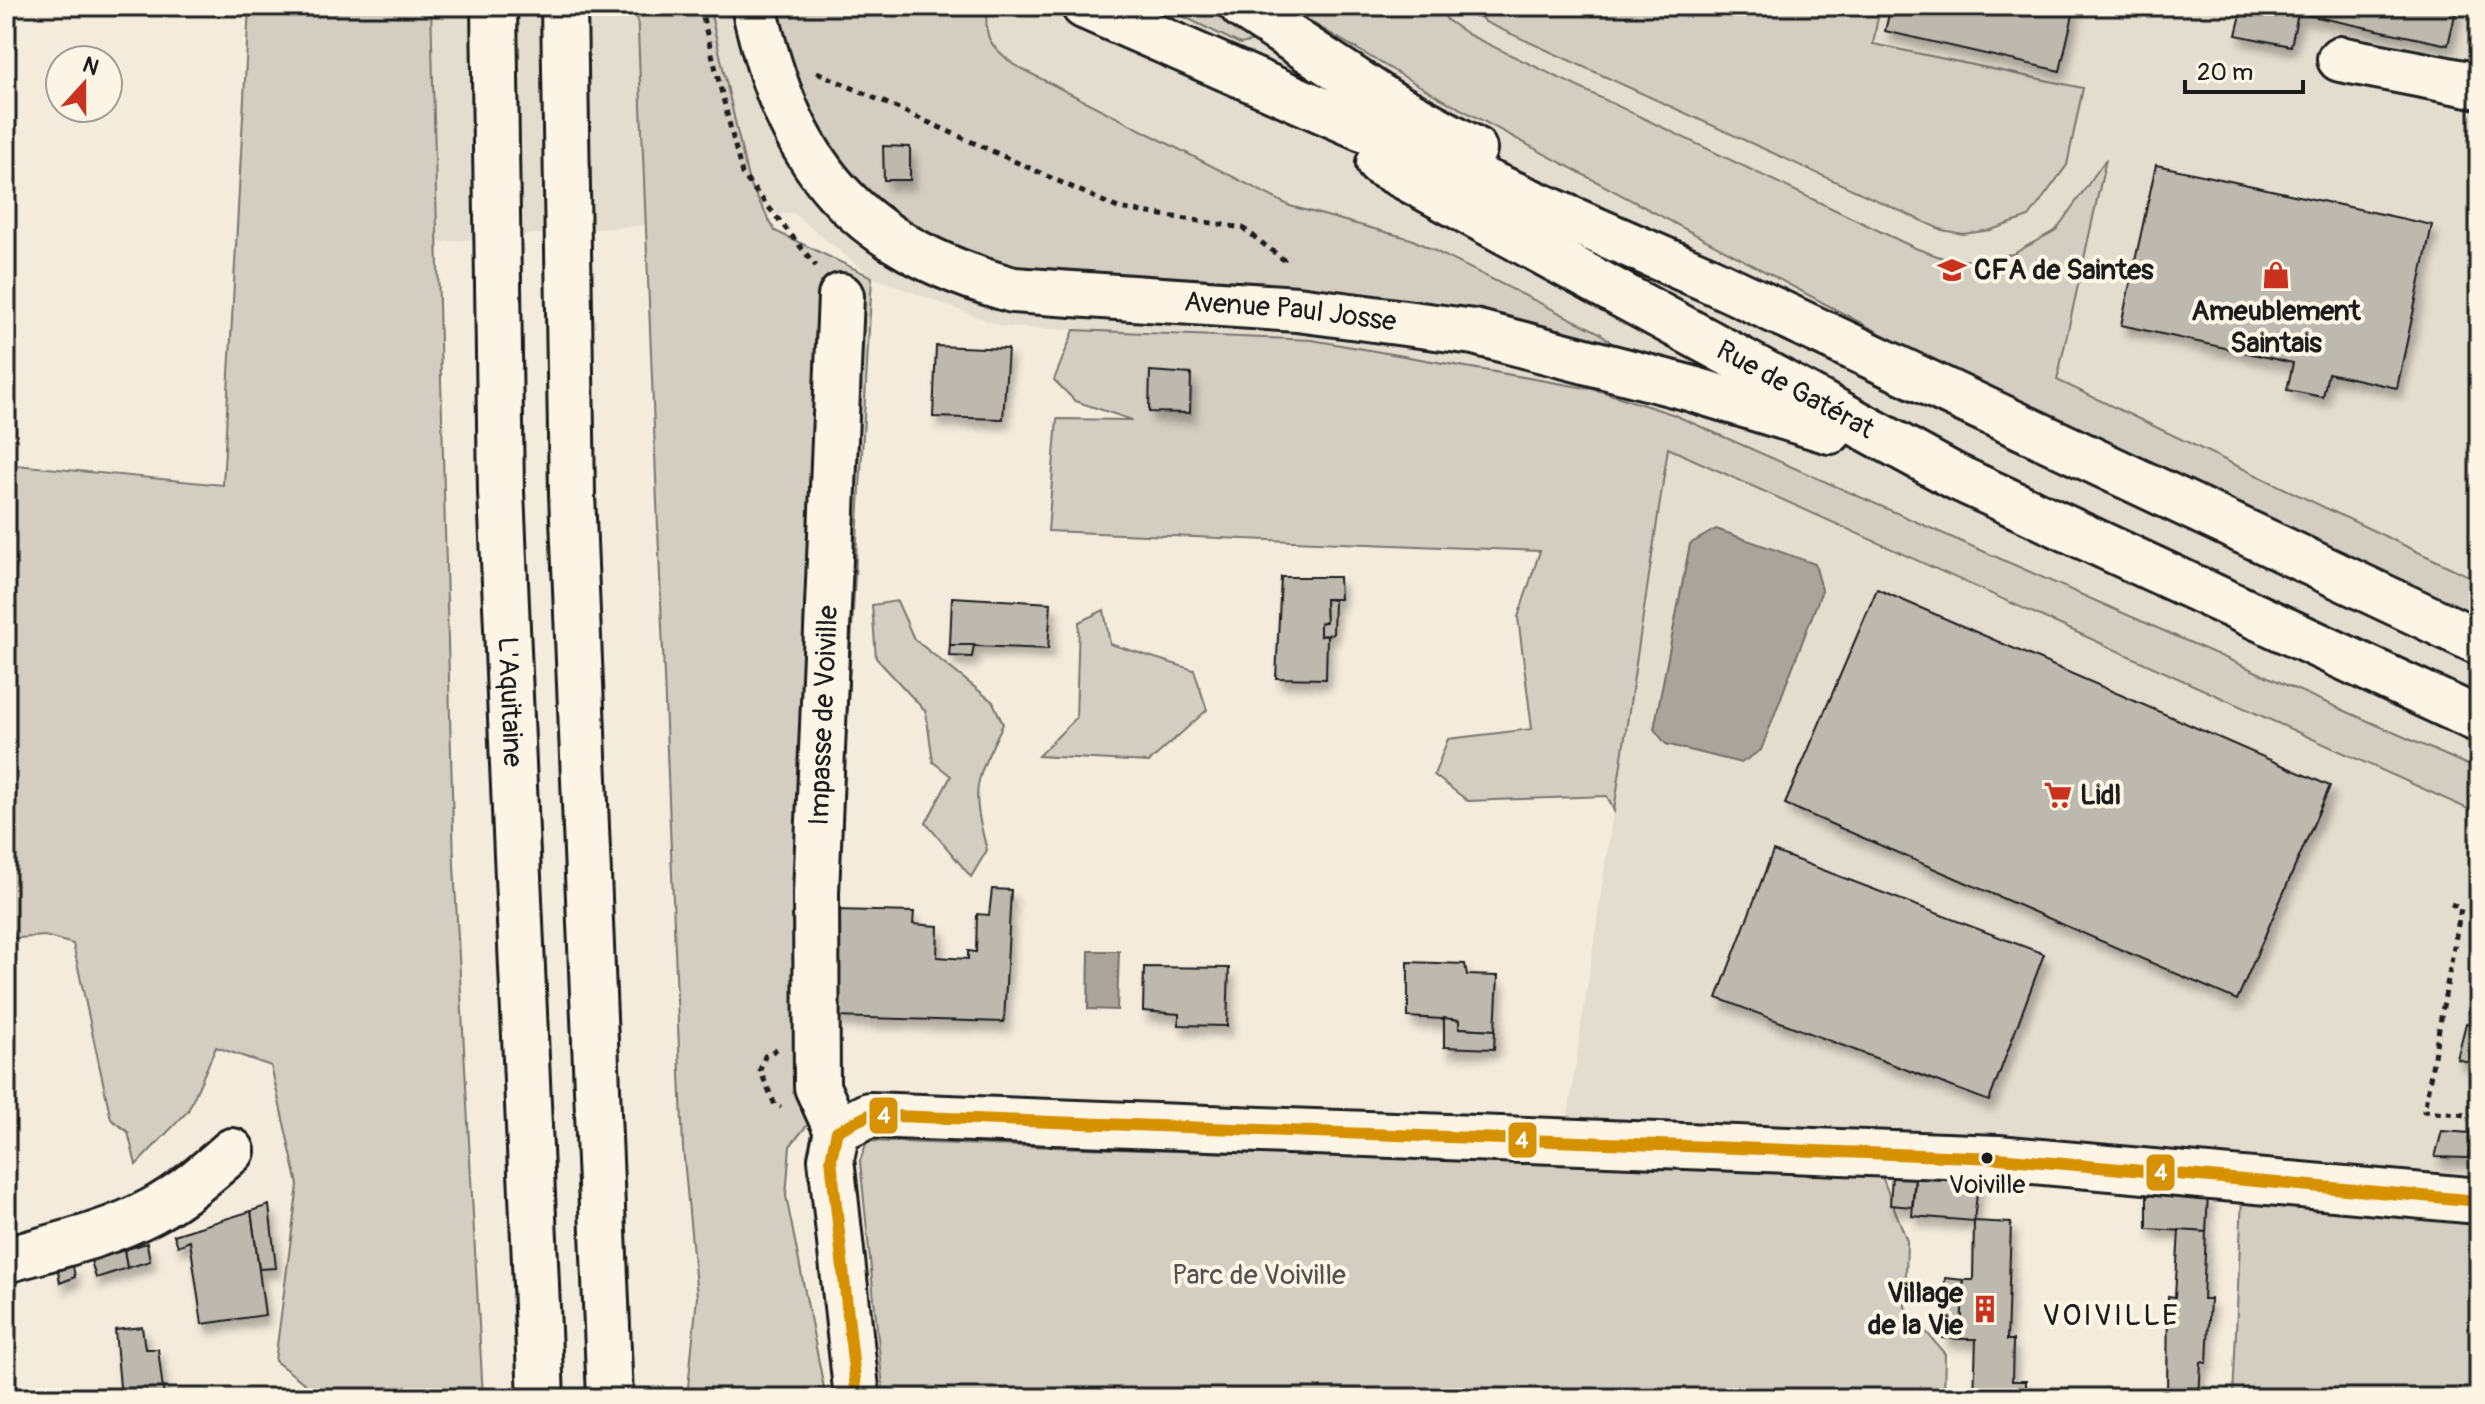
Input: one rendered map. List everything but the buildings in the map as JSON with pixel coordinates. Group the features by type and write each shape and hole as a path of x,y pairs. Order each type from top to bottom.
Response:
{"main road":[{"name":"L'Aquitaine","path":"494,6 501,492 541,1398"},
{"path":"564,6 572,494 610,1398"},
{"name":"Avenue Paul Josse","path":"754,6 774,84 815,163 839,195 865,220 926,260 1013,290 1297,309 1474,332 1798,420 1956,477"},
{"name":"Rue de Gatérat","path":"1084,6 1710,280 2479,642"},
{"path":"1242,6 1388,102 1710,280"},
{"name":"Rue de Gatérat","path":"1128,27 1956,477 2479,720"},
{"path":"2340,59 2479,86"},
{"name":"Impasse de Voiville","path":"841,296 816,893 817,1087 834,1145 857,1398"},
{"path":"834,1145 869,1115 1998,1158 2479,1201"},
{"path":"6,1260 110,1230 154,1210 192,1186 232,1151"}],"path":[{"path":"700,6 742,174 841,296"},
{"path":"811,69 1118,208 1243,228 1284,260 1297,309"},
{"path":"2451,904 2461,908 2424,1111 2479,1116"}],"shaded area":[{"path":"415,6 2479,6 2479,1211 1881,1174 1561,1163 1672,414 1597,390 1312,340 1004,327 872,277 793,213 417,244"},
{"path":"1716,529 1815,564 1822,590 1761,750 1741,763 1666,744 1654,729 1690,544"},
{"path":"1089,951 1119,951 1117,1010 1088,1009"}],"green space":[{"path":"249,6 431,6 454,865 483,1398 324,1398 275,1361 298,1185 271,1066 216,1047 188,1111 136,1165 128,1132 111,1119 73,944 45,936 6,939 6,464 223,485"},
{"path":"637,6 709,6 749,183 775,231 872,277 836,910 835,1017 840,1085 790,1146 786,1196 826,1398 687,1398 697,1297 683,1148"},
{"path":"780,6 987,6 986,27 990,40 1014,65 1290,206 1411,239 1600,333 1614,345 1600,348 1476,311 1350,293 1143,282 988,263 905,227 837,161 799,102 781,28"},
{"path":"1162,6 1205,6 1255,41 1240,44"},
{"path":"1284,6 1439,6 1447,20 1469,35 1915,248 1954,262 2013,254 2056,230 2106,159 2057,380 2479,581 2479,620 2022,409 1442,99"},
{"path":"1470,6 1880,6 1873,44 2083,88 2067,165 2029,217 1991,230 1963,234 1942,230 1485,22"},
{"path":"1074,330 1312,340 1597,390 1672,414 2479,770 2479,814 1668,448 1614,811 1607,796 1468,801 1434,775 1448,739 1532,729 1518,617 1540,551 1048,531 1057,419 1132,420 1075,401 1054,380"},
{"path":"897,601 914,639 993,702 1003,724 986,759 978,785 978,812 987,850 971,877 926,823 951,776 933,762 926,712 876,658 872,605"},
{"path":"1104,610 1110,644 1194,670 1207,710 1149,762 1038,756 1076,718 1079,622"},
{"name":"Parc de Voiville","path":"867,1141 1881,1174 1907,1241 1905,1307 1945,1354 1944,1398 884,1398 860,1161"},
{"path":"2242,1198 2479,1221 2479,1398 2233,1398"}],"transit line":[{"name":"4","path":"857,1398 831,1159 837,1131 869,1115 1998,1158 2479,1201"}],"place":[{"name":"CFA de Saintes","path":"1952,270"},
{"name":"Ameublement Saintais","path":"2276,275"},
{"name":"Lidl","path":"2058,795"},
{"name":"Voiville","path":"1987,1158"},
{"name":"Village de la Vie","path":"1985,1309"}],"district":[{"name":"VOIVILLE","path":"2111,1315"}]}
